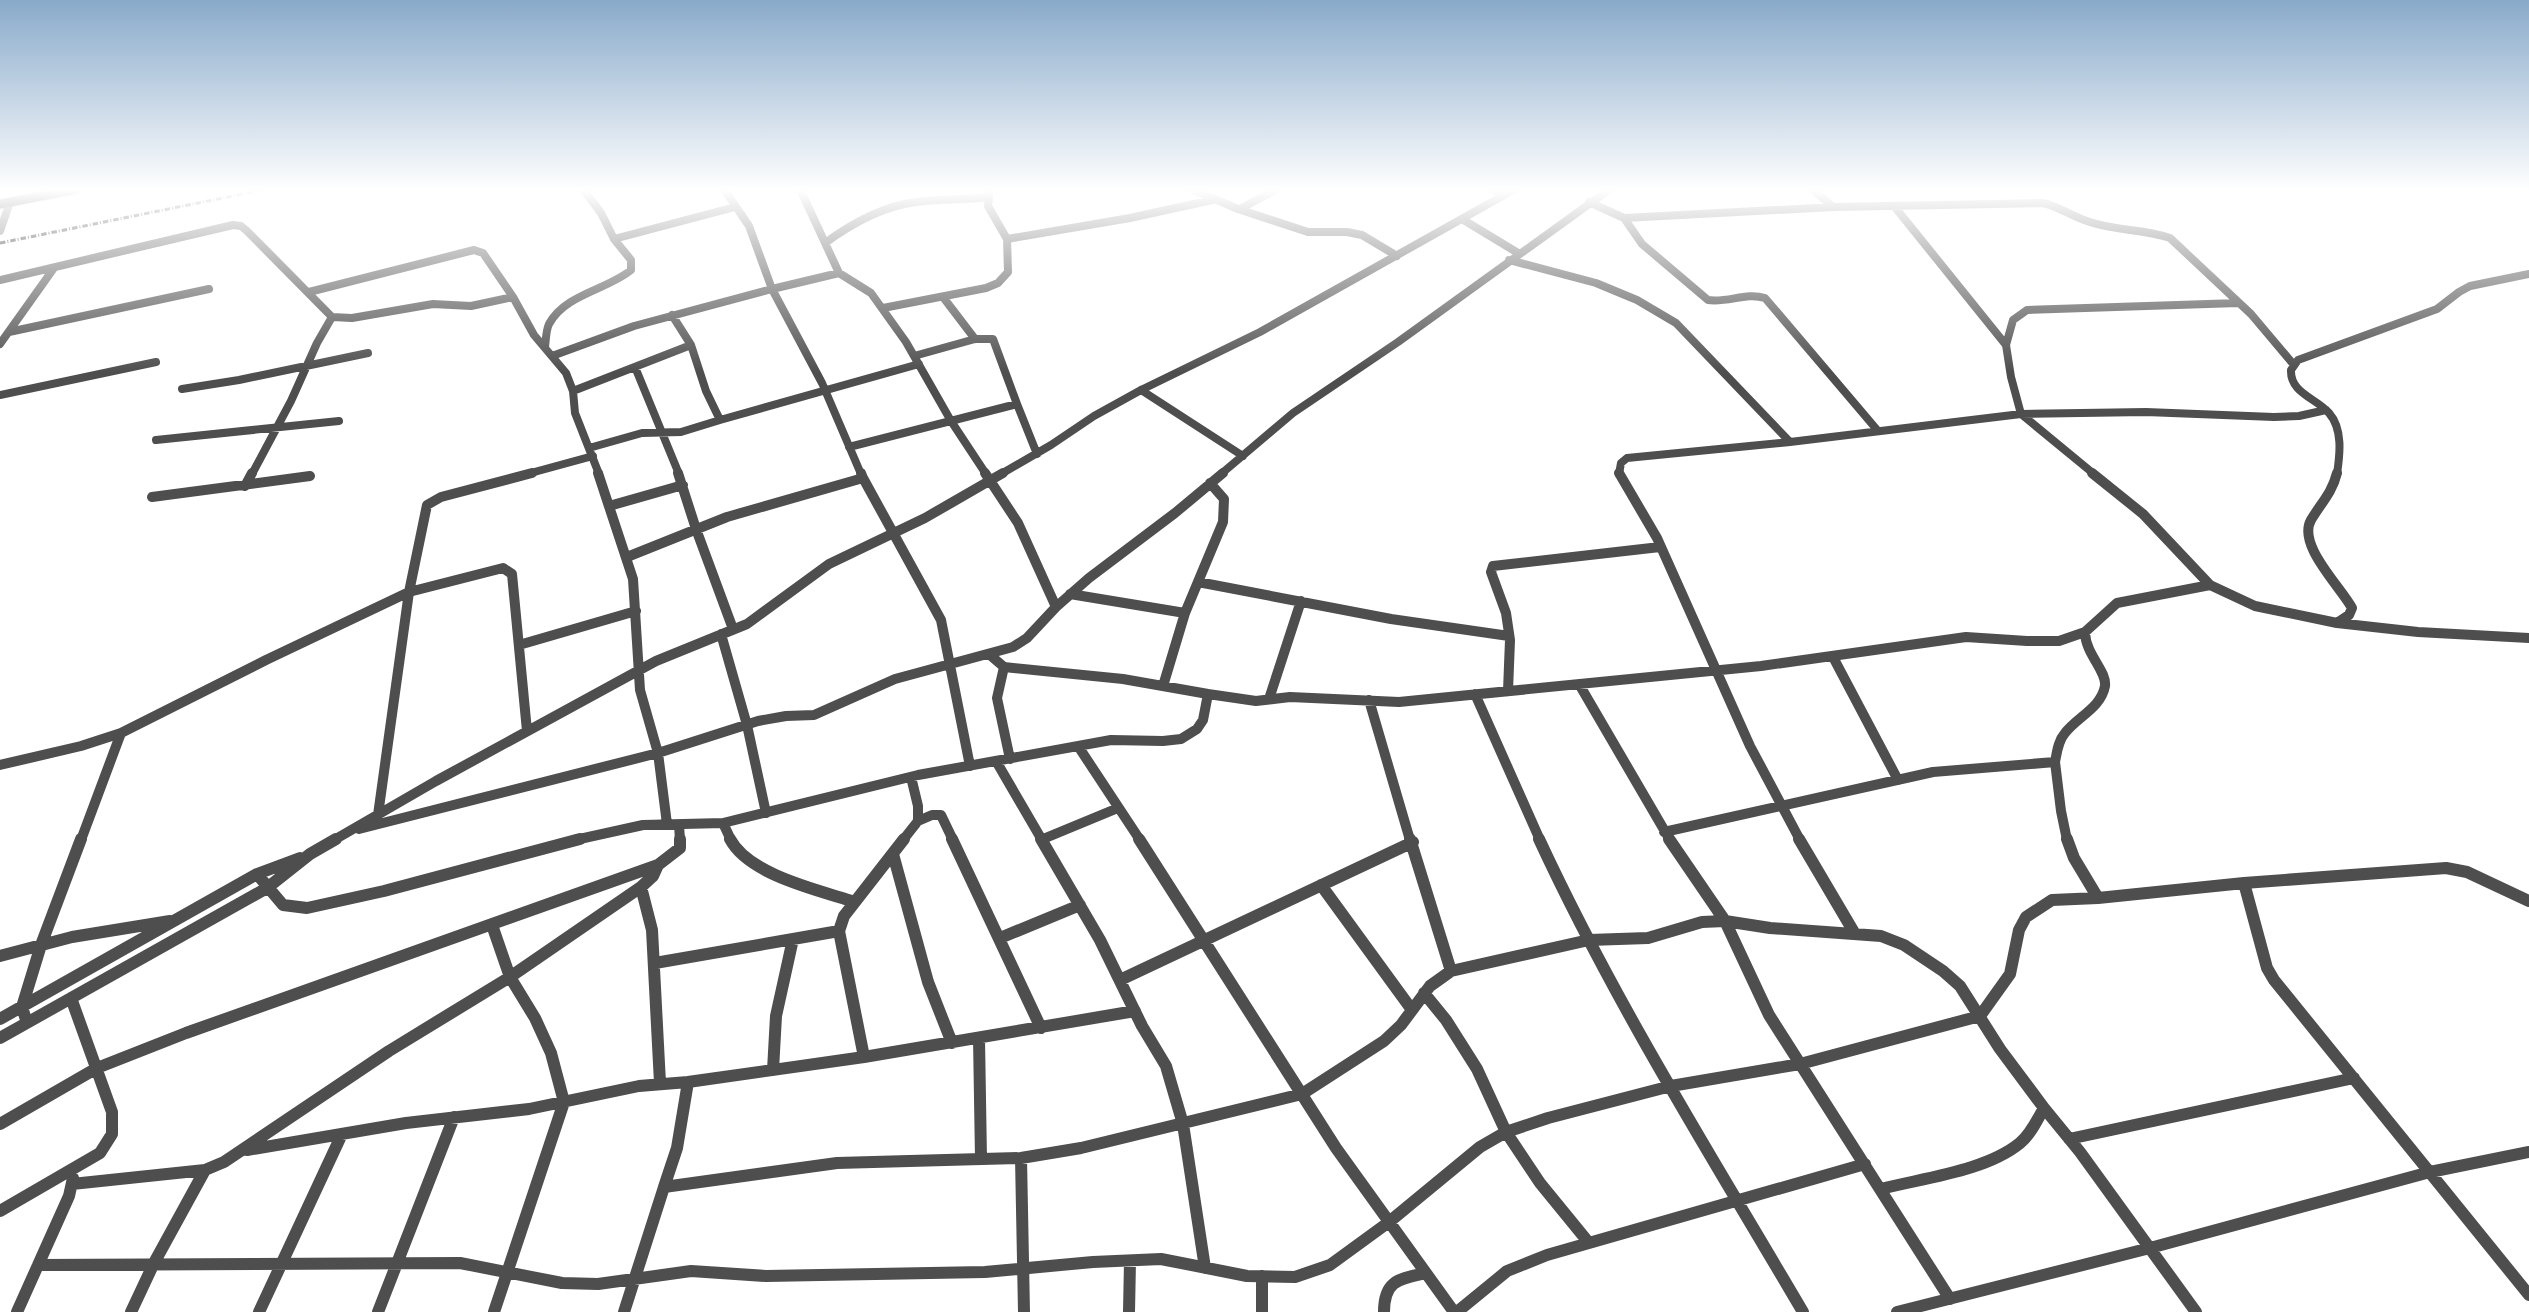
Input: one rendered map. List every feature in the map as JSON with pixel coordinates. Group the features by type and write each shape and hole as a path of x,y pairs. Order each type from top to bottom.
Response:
{"street":[{"path":"0,280 126,250"},
{"path":"266,250 310,292 332,317 352,318 433,304 471,306 514,297"},
{"path":"310,292 473,250"},
{"path":"0,1124 97,1068 186,1033 658,865 675,854 680,848 673,825 658,753 644,710 640,690 633,579 591,452 575,413 573,391 566,374 534,335 514,297 483,253 475,250"},
{"path":"545,347 548,326 555,316 576,299 612,282 631,270 630,260 623,250"},
{"path":"758,250 772,289 825,390 863,478 941,620 970,766"},
{"path":"829,250 839,273 871,293 883,308 951,421 1018,522 1056,607"},
{"path":"883,308 986,288 1006,278 1009,260 1008,250"},
{"path":"1388,250 1397,256"},
{"path":"0,1038 267,888 310,854 378,814 640,670 690,645 733,629 762,614 829,564 893,535 1037,454 1094,416 1141,390 1260,332 1407,250"},
{"path":"1513,250 1518,253"},
{"path":"348,831 658,753 747,725 786,716 814,715 895,679 990,655 1013,647 1027,638 1070,594 1244,456 1293,413 1398,342 1522,250"},
{"path":"1649,250 1708,300 1718,301 1754,296 1765,298 1878,431"},
{"path":"1930,250 2006,345"},
{"path":"2183,250 2277,342 2294,365"},
{"path":"1509,260 1556,270 1631,295 1656,310 1676,323 1790,442"},
{"path":"0,344 54,268"},
{"path":"552,356 672,315 839,273"},
{"path":"2337,622 2349,615 2352,608 2345,594 2311,548 2306,534 2313,515 2330,495 2338,462 2339,438 2330,414 2291,379 2290,375 2294,365 2298,360 2437,309 2447,303 2460,290 2475,284 2529,274"},
{"path":"9,332 209,289"},
{"path":"943,297 976,339"},
{"path":"2238,303 2027,310 2017,314 2013,320 2006,345 2011,377 2021,414 2144,514 2210,584 2240,602 2337,622 2418,632 2529,638"},
{"path":"672,315 691,344 706,392 720,420"},
{"path":"245,486 332,317"},
{"path":"378,814 409,592 427,505 430,501 591,452 642,433 681,432 825,390 976,339 988,337 994,339 997,343 1017,404 1037,454"},
{"path":"573,391 691,344"},
{"path":"182,389 239,380 368,353"},
{"path":"0,395 156,362"},
{"path":"635,367 664,431 696,529 733,629"},
{"path":"1141,390 1244,456"},
{"path":"849,447 1017,404"},
{"path":"1855,934 1779,805 1749,746 1660,547 1636,499 1619,473 1621,463 1627,458 1638,456 1790,442 2021,414 2146,412 2274,417 2299,416 2326,410"},
{"path":"156,440 339,421"},
{"path":"152,497 310,476"},
{"path":"627,557 727,517 863,478"},
{"path":"1163,686 1185,614 1223,522 1224,499 1210,483"},
{"path":"609,506 683,485"},
{"path":"1508,690 1509,636 1506,613 1490,572 1493,566 1660,547"},
{"path":"0,765 81,746 120,733 266,660 409,592 495,569 509,570 512,574 528,731"},
{"path":"1198,582 1391,619 1509,636"},
{"path":"990,655 1004,667 1123,679 1256,701 1290,697 1399,702 1717,671 1966,637 1987,636 2064,640 2085,633 2108,608 2117,603 2210,584"},
{"path":"1070,594 1185,614"},
{"path":"1269,700 1301,601"},
{"path":"519,645 636,611"},
{"path":"2085,633 2087,648 2101,669 2106,684 2101,698 2091,710 2065,732 2058,745 2055,762 2059,801 2074,857 2093,885 2098,898"},
{"path":"721,634 747,725 766,813"},
{"path":"1833,656 1898,780"},
{"path":"1004,667 997,698 1010,759"},
{"path":"1580,684 1664,832 1725,921 1769,1015 1950,1299"},
{"path":"257,874 283,905 294,908 307,908 384,891 617,829 723,824 911,777 1111,740 1134,739 1171,743 1185,738 1197,729 1204,719 1208,694"},
{"path":"1475,694 1520,800 1590,940 1671,1086 1803,1312"},
{"path":"1370,700 1379,740 1451,971"},
{"path":"27,1023 22,1007 41,945 120,733"},
{"path":"1078,746 1204,939 1336,1148 1455,1312 1507,1272 1547,1255 1865,1164"},
{"path":"996,762 1043,839 1080,905 1166,1066 1184,1124 1205,1268"},
{"path":"1664,832 1933,772 2055,762"},
{"path":"911,777 918,806 918,821"},
{"path":"1043,839 1118,808"},
{"path":"864,1057 839,931 844,916 918,821 932,815 940,816 1000,938 1041,1028"},
{"path":"723,824 731,842 741,854 754,863 804,885 855,902"},
{"path":"1120,980 1412,842"},
{"path":"0,1019 257,874 310,854"},
{"path":"893,854 928,982 952,1043"},
{"path":"72,1184 205,1170 244,1151 389,1051 510,977 640,887 653,876 658,865"},
{"path":"38,1265 460,1263 488,1268 507,1274 562,1283 598,1284 691,1271 766,1276 985,1272 1093,1262 1161,1260 1247,1276 1295,1277 1330,1265 1389,1222 1480,1147 1506,1132 1548,1118 1671,1086 1800,1064 1980,1016 2010,974 2019,930 2026,917 2052,900 2098,898 2244,883 2446,868 2467,872 2529,902"},
{"path":"2244,883 2267,968 2529,1295"},
{"path":"1321,885 1412,1010"},
{"path":"640,887 652,930 660,1083"},
{"path":"1000,938 1080,905"},
{"path":"0,956 72,937 178,919"},
{"path":"664,1187 837,1163 1021,1158 1081,1148 1184,1124 1302,1094 1384,1041 1401,1025 1430,986 1451,971 1590,940 1648,938 1702,922 1725,921 1770,928 1881,936 1904,945 1943,971 1960,986 2000,1049 2069,1139 2196,1312"},
{"path":"492,925 510,977 535,1018 547,1044 564,1102 494,1312"},
{"path":"655,963 839,931"},
{"path":"773,1070 776,1016 793,939"},
{"path":"1424,993 1446,1020 1477,1069 1506,1132 1540,1183 1589,1243"},
{"path":"0,1211 100,1153 111,1142 114,1130 112,1112 71,998"},
{"path":"244,1151 454,1117 529,1109 660,1083 688,1082 864,1057 1135,1011"},
{"path":"979,1038 981,1159"},
{"path":"2069,1139 2354,1078"},
{"path":"624,1312 677,1148 688,1082"},
{"path":"1881,1189 1991,1160 2009,1151 2021,1142 2044,1108"},
{"path":"378,1312 454,1117"},
{"path":"259,1312 342,1134"},
{"path":"1897,1312 2150,1248 2430,1172 2529,1152"},
{"path":"1021,1158 1024,1312"},
{"path":"17,1312 69,1196 76,1167"},
{"path":"131,1312 154,1263 205,1170"},
{"path":"1129,1312 1130,1260"},
{"path":"1384,1312 1385,1291 1390,1284 1426,1273"},
{"path":"1262,1276 1262,1312"}]}
